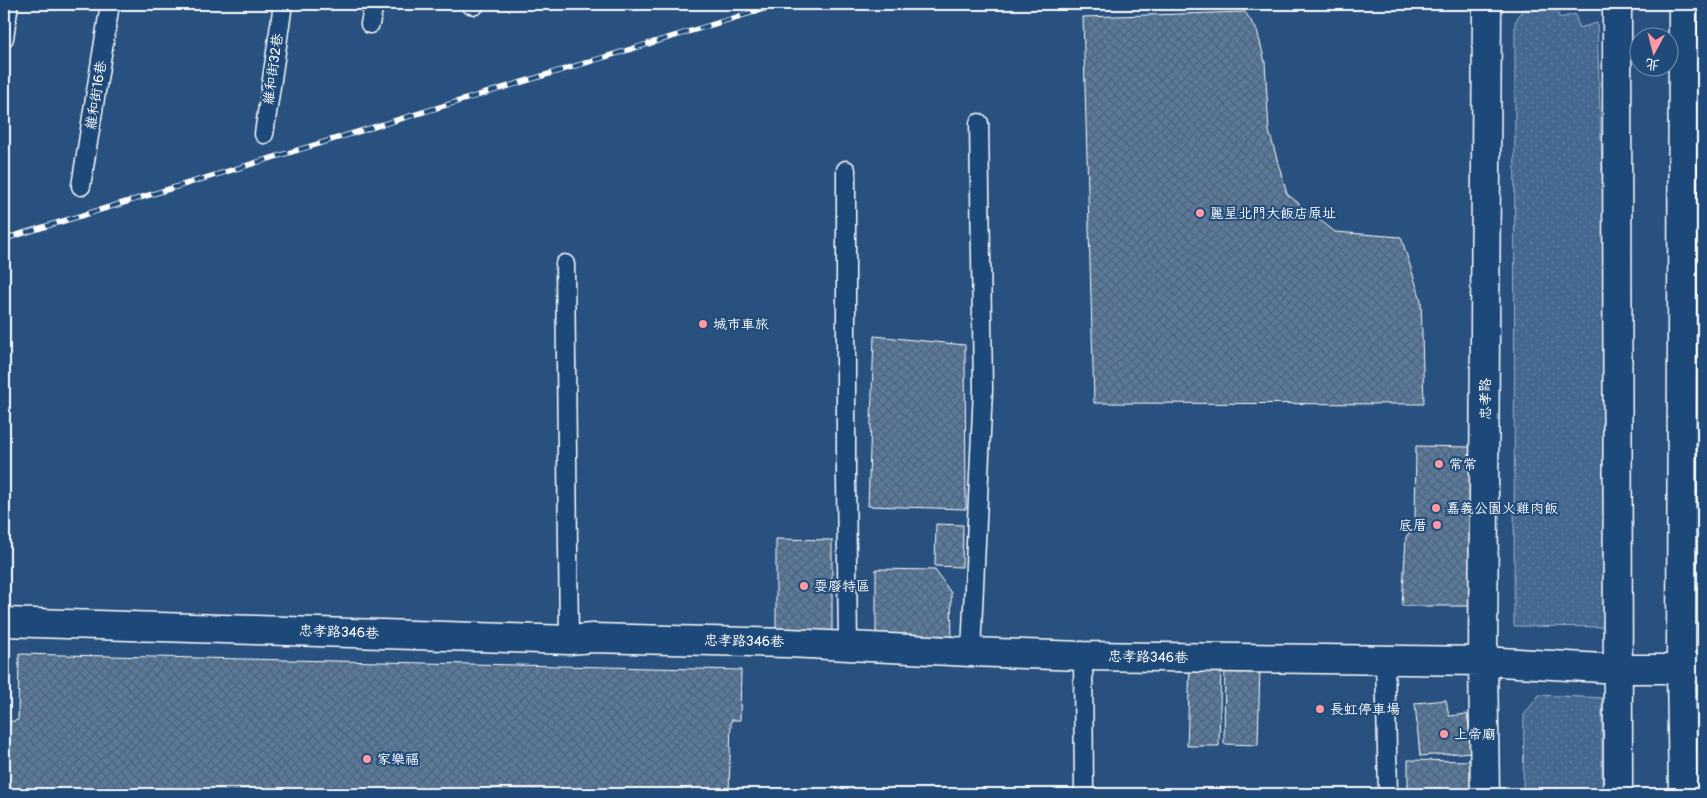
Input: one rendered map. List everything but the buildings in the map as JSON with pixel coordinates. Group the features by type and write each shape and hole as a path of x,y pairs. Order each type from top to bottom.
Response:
{"street":[{"name":"忠孝路","path":"1484,794 1483,661 1487,4"},
{"path":"1617,4 1618,794"},
{"path":"1683,4 1692,668 1683,794"},
{"name":"忠孝路346巷","path":"4,622 569,640 592,638 788,642 1083,656 1385,659 1483,661 1619,669 1692,668"}],"lane":[{"path":"4,38 9,4"},
{"name":"維和街16巷","path":"81,186 110,4"},
{"name":"維和街32巷","path":"264,134 283,4"},
{"path":"370,24 374,4"},
{"path":"971,652 983,389 979,123"},
{"path":"846,170 848,646"},
{"path":"565,264 569,640"},
{"path":"1083,656 1084,794"},
{"path":"1385,659 1388,794"}],"shaded area":[{"path":"1525,4 1553,4 1560,18 1575,14 1579,28 1597,23 1607,318 1609,627 1514,626 1515,23"},
{"path":"1539,695 1602,698 1602,794 1523,794 1524,715"}],"railway":[{"path":"4,239 780,4"}],"place":[{"name":"麗星北門大飯店原址","path":"1200,213"},
{"name":"城市車旅","path":"703,324"},
{"name":"常常","path":"1439,464"},
{"name":"嘉義公園火雞肉飯","path":"1436,508"},
{"name":"底厝","path":"1437,525"},
{"name":"耍廢特區","path":"804,586"},
{"name":"長虹停車場","path":"1320,709"},
{"name":"上帝廟","path":"1444,734"},
{"name":"家樂福","path":"367,759"}]}
